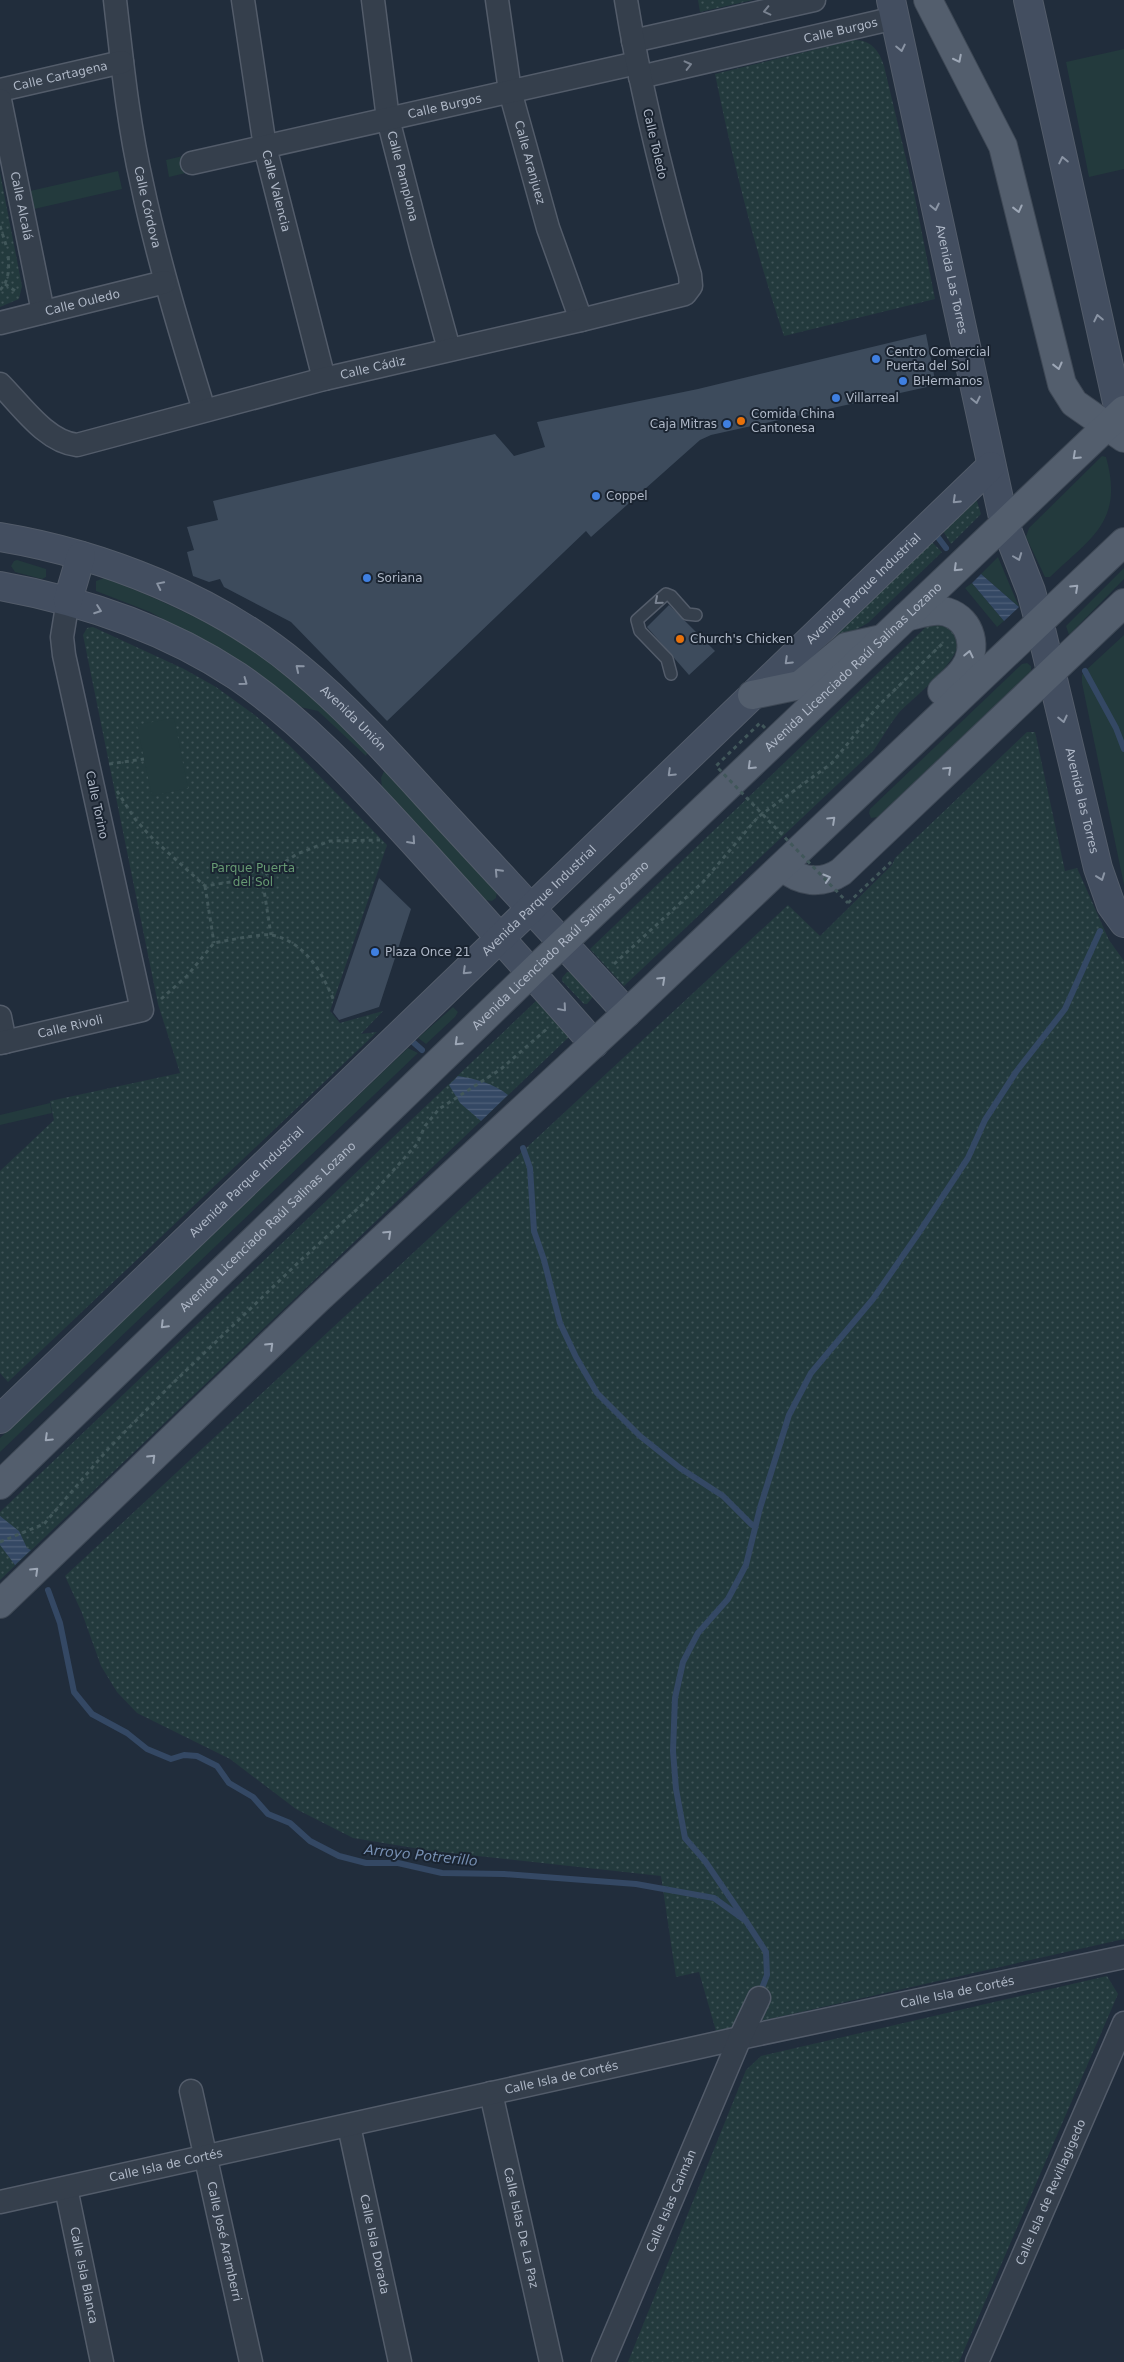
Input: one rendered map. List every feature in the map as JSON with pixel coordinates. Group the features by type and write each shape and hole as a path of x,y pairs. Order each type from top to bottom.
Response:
{"main road":[{"path":"928,0 1003,146 1062,384 1074,403 1115,418"},
{"name":"Avenida Licenciado Raúl Salinas Lozano","path":"0,1485 532,972 1115,418"},
{"path":"0,1604 318,1299 594,1044 1124,542"},
{"path":"783,866 793,875 814,881 828,878 841,872 1124,603"},
{"path":"879,776 896,743 919,714 964,670 970,657 970,634 967,626 956,616 946,612 933,611 906,617"},
{"path":"752,695 800,685 846,647 882,639"}],"street":[{"name":"Calle Córdova","path":"115,0 122,62 138,166 165,282 204,410"},
{"name":"Calle Valencia","path":"243,0 264,147 324,379"},
{"name":"Calle Pamplona","path":"373,0 388,119 420,247 450,349"},
{"name":"Calle Aranjuez","path":"497,0 510,92 548,228 581,320"},
{"name":"Calle Toledo","path":"626,0 639,70 666,191 690,275 691,286"},
{"path":"633,41 814,0"},
{"path":"1026,2 1115,418"},
{"name":"Calle Burgos","path":"192,164 510,92 639,70 893,9"},
{"name":"Avenida Las Torres","path":"893,9 1004,522 1031,591 1052,672"},
{"name":"Calle Cartagena","path":"0,90 122,62"},
{"name":"Calle Alcalá","path":"0,100 44,312"},
{"name":"Calle Ouledo","path":"0,323 165,282"},
{"name":"Calle Cádiz","path":"0,384 55,436 70,444 77,445 324,379 680,296 688,291 691,286"},
{"name":"Avenida Parque Industrial","path":"0,1419 991,466"},
{"name":"Avenida Unión","path":"0,537 81,556 150,580 194,601 267,644 297,666 339,704 386,752 564,942 627,1013"},
{"path":"68,600 81,556"},
{"path":"0,572 12,588 68,600 123,619 201,656 242,680 304,729 383,809 532,972 594,1044"},
{"name":"Calle Torino","path":"68,600 62,637 64,655 150,1007"},
{"name":"Avenida las Torres","path":"1052,672 1098,868 1111,905 1124,923"},
{"path":"304,729 331,739 350,757 360,761 376,758 386,752"},
{"path":"383,809 375,783 386,752"},
{"name":"Calle Rivoli","path":"2,1042 150,1007"},
{"path":"0,1017 2,1042"},
{"name":"Calle Isla de Cortés","path":"0,2202 740,2038 1124,1957"},
{"name":"Calle Islas Caimán","path":"603,2362 740,2038 759,1998"},
{"name":"Calle Isla de Revillagigedo","path":"977,2362 1123,2035"},
{"name":"Calle José Aramberri","path":"191,2091 251,2362"},
{"name":"Calle Islas De La Paz","path":"491,2093 551,2362"},
{"name":"Calle Isla Dorada","path":"349,2126 400,2362"},
{"name":"Calle Isla Blanca","path":"66,2188 102,2362"}],"lane":[{"path":"671,674 667,659 640,631 637,620 666,594 671,596 687,614 696,615"}],"path":[{"path":"0,226 9,263 9,274 0,290"},
{"path":"5,284 21,295"},
{"path":"608,969 703,882 758,816 832,763 879,705 943,643"},
{"path":"765,728 760,723 716,766 848,903 891,862"},
{"path":"109,764 144,759"},
{"path":"115,788 134,819 153,839 205,886 214,943"},
{"path":"205,886 262,877 297,854 320,844 341,840 381,840"},
{"path":"262,877 271,935"},
{"path":"150,1007 194,968 214,943 271,935 292,944 305,954 326,981 334,1000"},
{"path":"0,1542 44,1524 109,1448 170,1386 302,1259 365,1202 417,1144 432,1116 449,1101 512,1059 551,1026"}],"green space":[{"path":"698,0 753,0 700,12"},
{"path":"854,40 866,42 874,47 884,66 913,188 935,299 784,336 745,206 715,74"},
{"path":"1124,49 1124,169 1089,177 1066,62"},
{"path":"191,154 194,171 169,177 166,160"},
{"path":"118,171 122,189 34,209 30,191"},
{"path":"0,173 22,286 19,299 0,307"},
{"path":"1102,456 1106,457 1110,479 1111,497 1107,513 1091,538 1050,577 1045,577 1026,537 1029,528"},
{"path":"976,498 981,514 951,544 943,531"},
{"path":"932,542 942,552 868,623 836,640 796,674"},
{"path":"998,557 1019,607 981,574"},
{"path":"17,560 46,569 46,577 42,579 15,572 11,566"},
{"path":"1124,568 1124,579 1069,635 1066,626"},
{"path":"104,578 156,599 208,624 281,669 303,687 368,751 366,756 318,711 300,707 278,688 230,655 150,612 96,591 96,581"},
{"path":"972,583 1004,621 997,627 965,588"},
{"path":"935,624 952,630 958,640 955,653 946,667 898,714 874,750 624,986 590,949 927,626"},
{"name":"Parque Puerta del Sol","path":"93,627 184,669 216,687 256,716 290,746 387,845 330,1011 340,1023 383,1011 361,1034 377,1032 8,1382 0,1373 0,1171 54,1120 50,1101 180,1073 158,1004 83,635 87,628"},
{"path":"1124,635 1124,885 1082,683 1082,675"},
{"path":"1027,663 1031,666 1031,671 878,817 871,818 870,809 1022,664"},
{"path":"174,718 188,788 152,796 137,725"},
{"path":"1027,732 1035,732 1065,871 1077,868 1109,940 1124,961 1124,1939 716,2031 699,1972 676,1977 661,1876 432,1851 353,1838 296,1809 230,1759 137,1713 117,1692 101,1666 82,1613 65,1576 788,905 820,936 892,865 895,858"},
{"path":"385,769 497,892 496,898 492,901 485,900 382,789 381,778"},
{"path":"567,972 571,972 592,994 592,998 587,1004 584,1004 562,981"},
{"path":"538,999 570,1036 0,1580 0,1512"},
{"path":"453,1007 458,1012 455,1017 426,1044 418,1038"},
{"path":"408,1048 418,1053 0,1452 0,1438"},
{"path":"50,1103 52,1113 0,1125 0,1115"},
{"path":"1107,1976 1118,1994 959,2362 628,2362 746,2070 761,2056"}],"water":[{"path":"981,574 1019,607 1004,621 972,583"},
{"path":"458,1076 484,1082 508,1095 481,1121 460,1103 449,1085"},
{"path":"0,1516 19,1531 27,1548 31,1550 15,1565 0,1545"}],"building":[{"name":"Soriana","path":"926,334 936,385 711,435 700,440 591,537 586,531 387,721 291,622 224,587 220,579 209,582 193,576 187,552 194,550 187,527 218,520 213,501 495,434 514,456 545,447 537,422 698,389"},
{"name":"Church's Chicken","path":"669,605 715,651 689,675 647,627"},
{"name":"Plaza Once 21","path":"379,878 411,909 379,1007 339,1020 333,1012"}],"waterway":[{"path":"937,536 946,548"},
{"path":"1085,671 1116,728 1124,749"},
{"path":"746,1921 705,1861 685,1838 676,1789 673,1751 675,1698 683,1662 698,1633 728,1599 746,1565 760,1508 789,1415 811,1373 873,1299 968,1158 985,1120 1016,1072 1065,1009 1100,931"},
{"path":"413,1042 422,1050"},
{"path":"523,1148 530,1168 534,1231 544,1260 560,1323 576,1357 597,1393 640,1436 680,1468 723,1496 752,1525"},
{"name":"Arroyo Potrerillo","path":"48,1590 60,1623 74,1692 92,1714 127,1733 147,1749 171,1759 184,1755 197,1756 217,1766 229,1783 253,1797 268,1814 290,1823 310,1841 339,1856 366,1863 398,1863 442,1873 504,1874 636,1884 714,1898 746,1921 766,1952 767,1975 759,1996"}],"place":[{"name":"Centro Comercial Puerta del Sol","path":"876,359"},
{"name":"BHermanos","path":"903,381"},
{"name":"Villarreal","path":"836,398"},
{"name":"Comida China Cantonesa","path":"741,421"},
{"name":"Caja Mitras","path":"727,424"},
{"name":"Coppel","path":"596,496"},
{"name":"Soriana","path":"367,578"},
{"name":"Church's Chicken","path":"680,639"},
{"name":"Plaza Once 21","path":"375,952"}]}
